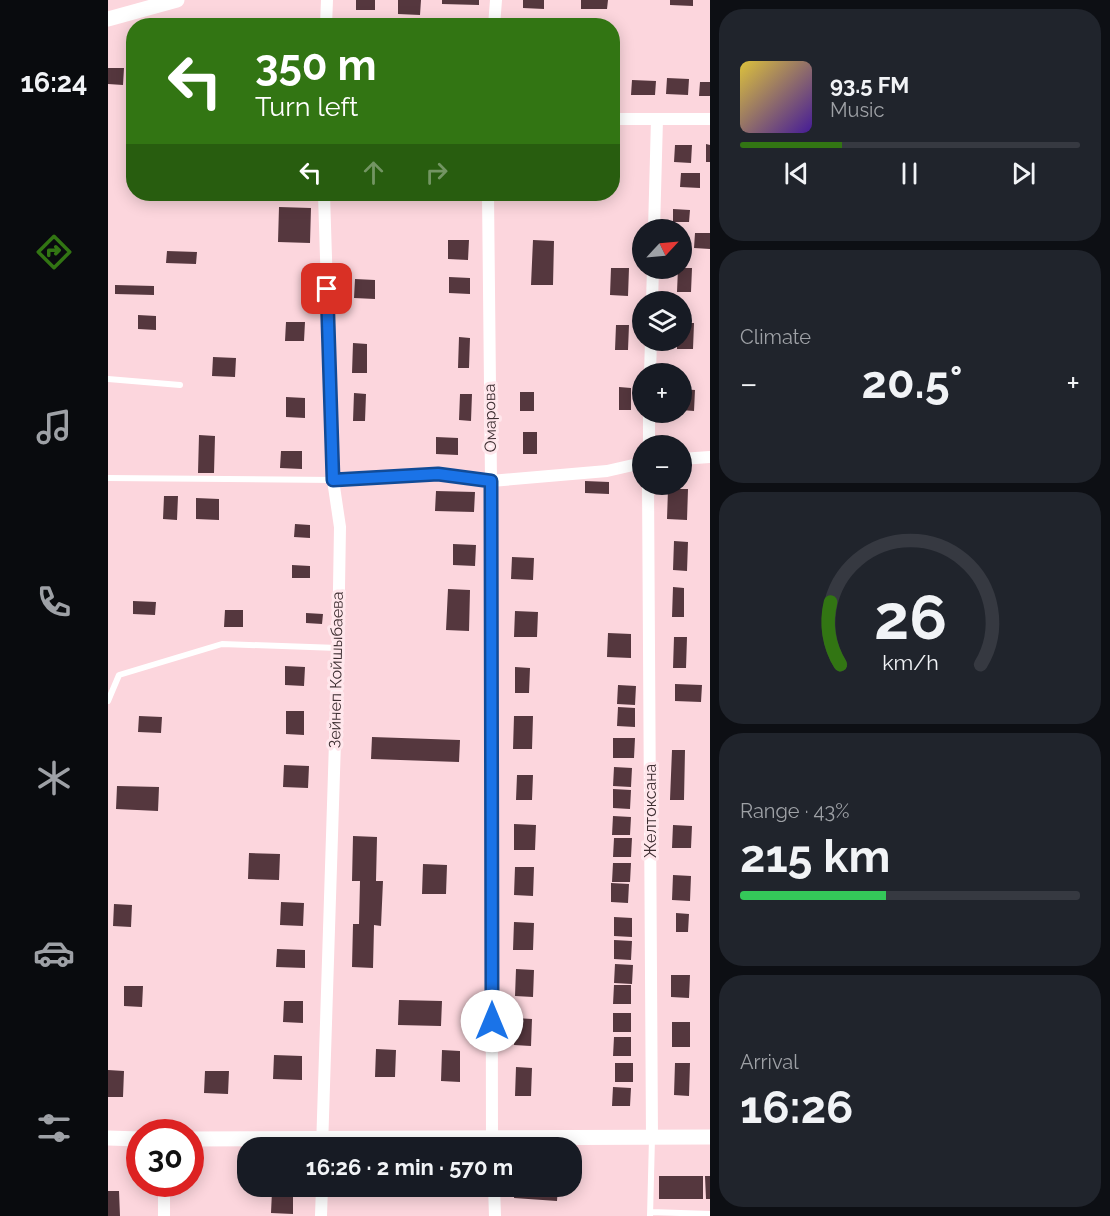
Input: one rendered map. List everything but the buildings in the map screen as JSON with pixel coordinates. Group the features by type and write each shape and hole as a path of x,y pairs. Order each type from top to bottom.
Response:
{"street":[{"path":"108,19 177,0"},
{"path":"326,18 327,0"},
{"path":"495,18 496,0"},
{"path":"620,119 710,119"},
{"path":"654,219 657,119"},
{"name":"Зейнеп Койшыбаева","path":"322,1137 340,527 333,480 324,201"},
{"name":"Омарова","path":"488,201 492,1137"},
{"path":"692,458 710,457"},
{"path":"333,480 438,474 491,481 607,471 632,465"},
{"name":"Желтоксана","path":"648,495 652,1138"},
{"path":"582,1140 710,1137"},
{"path":"108,1138 126,1139"},
{"path":"204,1140 237,1141"},
{"path":"164,1197 164,1216"},
{"path":"321,1216 322,1197"},
{"path":"494,1197 495,1216"}],"lane":[{"path":"108,379 180,385"},
{"path":"108,478 333,480"},
{"path":"108,701 119,675 222,644 338,648"},
{"path":"652,1138 650,1214 710,1214"}],"route":[{"path":"327,289 333,480 438,474 491,481 492,1021"}]}
